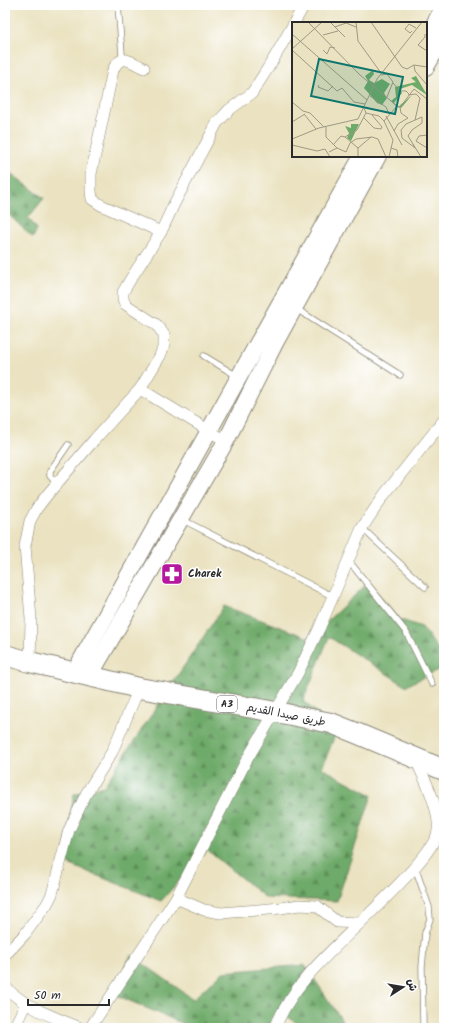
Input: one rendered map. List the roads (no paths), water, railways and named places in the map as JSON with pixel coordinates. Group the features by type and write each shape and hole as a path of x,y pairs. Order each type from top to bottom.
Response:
{"highway":[{"name":"طريق صيدا القديم","path":"5,654 30,662 139,688 331,723 443,768"}],"street":[{"path":"295,22 304,5"},
{"path":"427,37 444,6"},
{"path":"30,662 31,618 25,546 30,521 36,508 140,389 160,356 164,345 164,335 157,325 125,304 123,292 161,232 177,198 217,124 229,110 252,93 292,27"},
{"path":"427,65 444,36"},
{"path":"144,68 127,59 116,63 113,70 91,174 91,191 92,199 101,205 161,232"},
{"path":"82,675 209,431 361,157"},
{"path":"82,675 226,441 295,308 377,157"},
{"path":"140,389 226,441"},
{"path":"90,1028 176,898 246,761 298,673 319,629 362,528 384,495 444,420"},
{"path":"5,955 25,934 47,904 52,894 69,830 86,794 112,752 139,688"},
{"path":"275,1028 282,1011 296,988 415,867 441,834 428,788 415,758"},
{"path":"176,898 204,910 221,913 299,905 317,906 337,922 360,923"},
{"path":"5,987 26,1003 81,1028"},
{"path":"14,1028 26,1003"}],"lane":[{"path":"118,5 122,60"},
{"path":"295,308 400,375"},
{"path":"204,356 239,377"},
{"path":"57,484 50,476 50,471 68,445"},
{"path":"180,518 332,596"},
{"path":"362,528 425,587"},
{"path":"348,560 406,632 432,684"},
{"path":"415,867 429,907 430,919 425,933 422,967 423,1025"}],"place":[{"name":"Charek","path":"172,574"}]}
